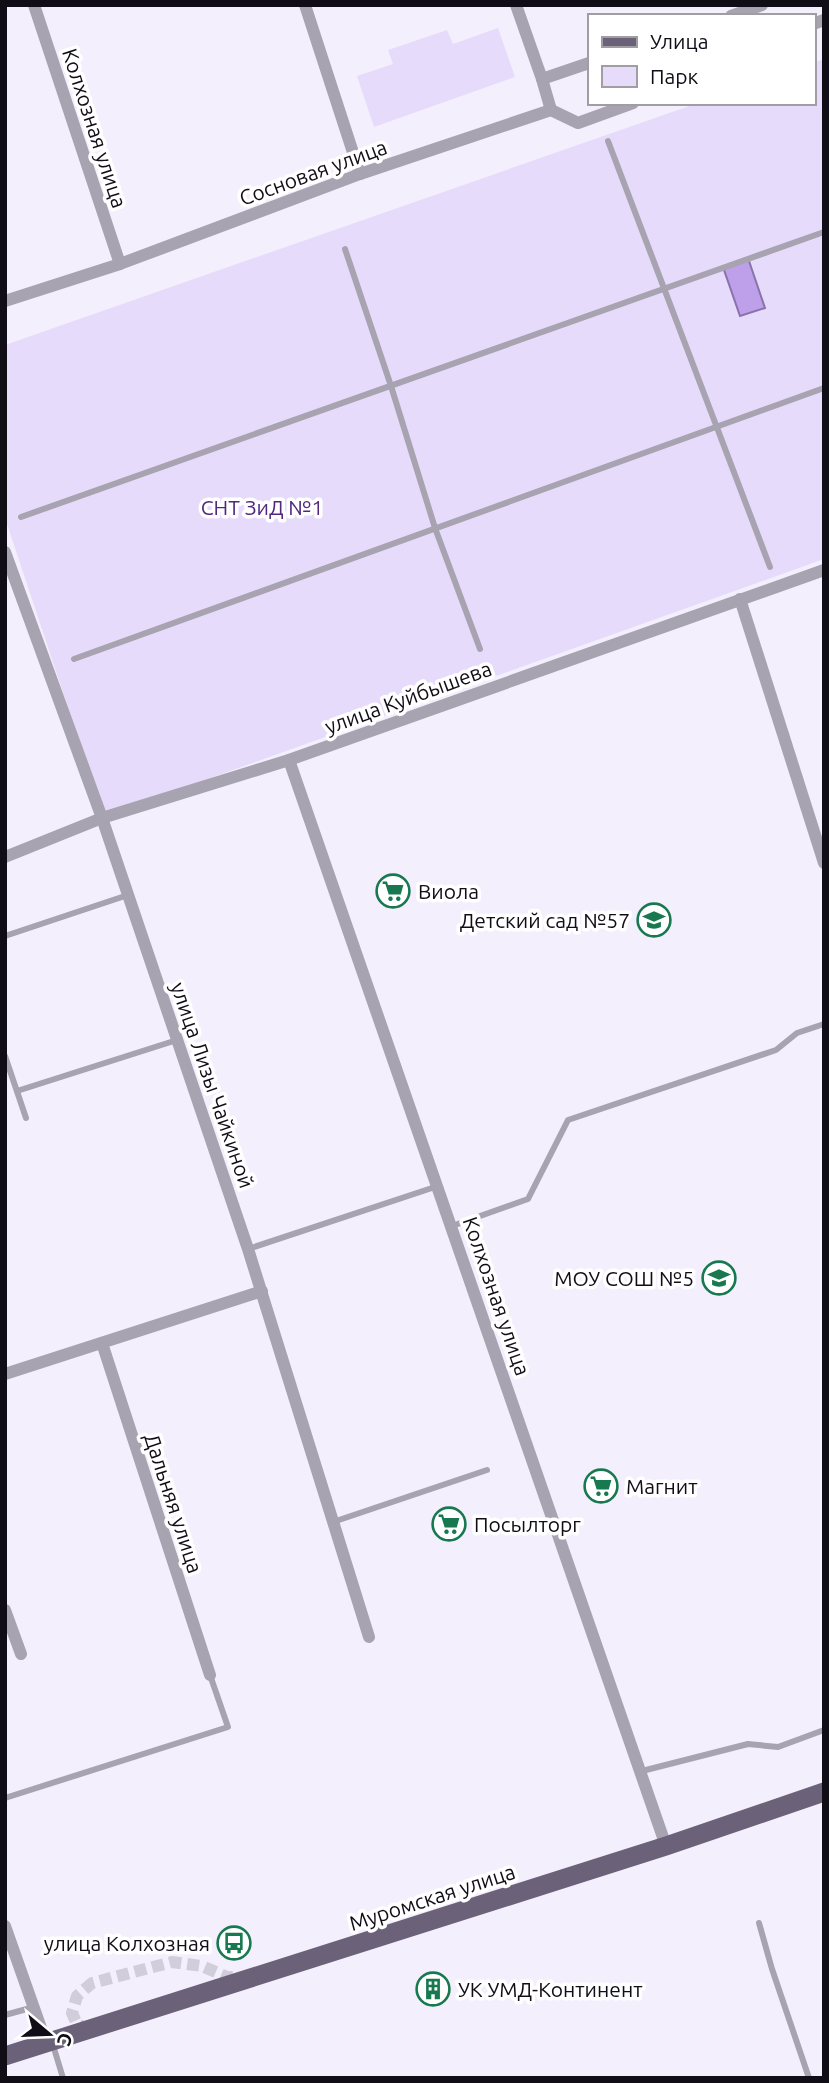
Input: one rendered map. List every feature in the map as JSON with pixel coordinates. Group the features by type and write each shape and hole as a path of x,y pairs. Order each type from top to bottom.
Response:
{"main road":[{"name":"Муромская улица","path":"5,2056 50,2044 666,1846 824,1792"}],"street":[{"name":"Колхозная улица","path":"34,5 120,264"},
{"path":"304,5 360,174"},
{"path":"516,5 551,110 578,123 628,105"},
{"path":"737,14 762,5"},
{"path":"542,79 588,63"},
{"name":"Сосновая улица","path":"5,301 120,264 360,174 551,110"},
{"name":"улица Лизы Чайкиной","path":"5,552 102,818 248,1248 369,1637"},
{"name":"улица Куйбышева","path":"5,857 102,818 289,760 824,570"},
{"path":"740,599 824,863"},
{"name":"Колхозная улица","path":"289,760 666,1846"},
{"path":"5,1374 262,1291"},
{"name":"Дальняя улица","path":"102,1343 210,1675"},
{"path":"5,1610 21,1654"},
{"path":"5,1926 33,2007 50,2044"}],"lane":[{"path":"608,141 770,567"},
{"path":"21,517 824,232"},
{"path":"345,249 435,528 480,649"},
{"path":"74,659 824,388"},
{"path":"5,936 128,895"},
{"path":"452,1226 528,1199 568,1120 776,1050 797,1033 824,1024"},
{"path":"17,1091 177,1040"},
{"path":"5,1056 26,1118"},
{"path":"248,1248 438,1186"},
{"path":"333,1522 487,1470"},
{"path":"5,1798 228,1727 210,1675"},
{"path":"642,1771 748,1744 778,1746 824,1730"},
{"path":"759,1923 809,2078"},
{"path":"5,2015 33,2007"},
{"path":"50,2044 63,2078"}],"green space":[{"path":"498,28 515,77 374,127 357,76 393,64 388,50 447,30 453,44"},
{"name":"СНТ ЗиД №1","path":"824,59 824,559 104,816 5,518 5,345 692,105 815,105 815,62"}],"shaded area":[{"path":"748,258 765,308 740,316 723,267"}],"tunnel":[{"path":"90,2030 77,2024 72,2013 77,1996 92,1983 172,1962 202,1966 227,1977 239,1977"}],"place":[{"name":"Виола","path":"393,891"},
{"name":"Детский сад №57","path":"654,920"},
{"name":"МОУ СОШ №5","path":"719,1278"},
{"name":"Магнит","path":"601,1486"},
{"name":"Посылторг","path":"449,1524"},
{"name":"улица Колхозная","path":"234,1943"},
{"name":"УК УМД-Континент","path":"433,1989"}]}
